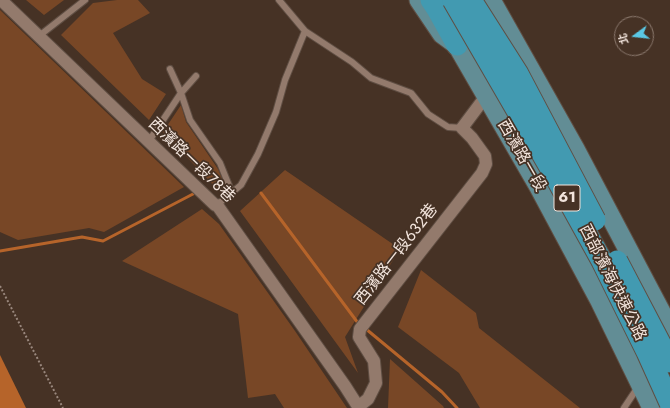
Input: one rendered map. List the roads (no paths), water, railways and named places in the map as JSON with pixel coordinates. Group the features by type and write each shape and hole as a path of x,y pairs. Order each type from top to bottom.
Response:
{"highway":[{"path":"427,0 437,9 457,45"},
{"name":"西部濱海快速公路","path":"453,0 602,261 670,403"},
{"name":"西部濱海快速公路","path":"472,0 518,74 670,362"}],"main road":[{"name":"61","path":"491,0 575,149 670,329"},
{"name":"西濱路一段","path":"457,45 539,187 600,301 652,408"}],"street":[{"name":"西濱路一段78巷","path":"1,0 217,205 345,386 358,407"},
{"path":"462,128 486,96"},
{"name":"西濱路一段632巷","path":"358,407 368,399 376,383 374,361 359,337 360,329 482,173 486,164 485,156 472,138 462,128"}],"lane":[{"path":"39,36 85,0"},
{"path":"279,0 305,31 352,62 371,78 411,93 428,114 448,127 462,128"},
{"path":"217,205 241,185 258,154 276,112 285,80 305,31"},
{"path":"170,69 181,93 190,120 220,163 232,193"},
{"path":"149,141 181,93 196,76"},
{"path":"624,408 640,384"}],"waterway":[{"path":"261,193 358,323"},
{"path":"0,251 82,237 103,241 193,194"},
{"path":"366,329 442,392 457,408"}]}
